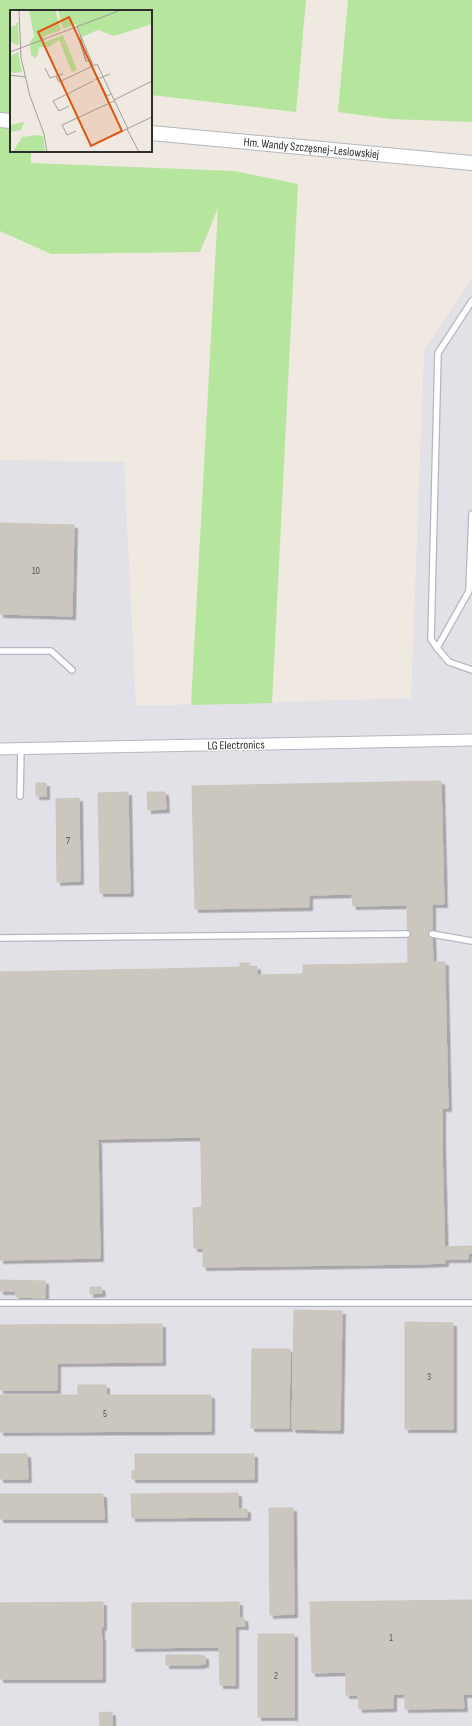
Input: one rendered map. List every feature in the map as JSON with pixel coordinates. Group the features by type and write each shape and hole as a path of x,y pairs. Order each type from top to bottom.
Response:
{"street":[{"path":"0,120 10,121"},
{"name":"Hm. Wandy Szczęsnej-Lesiowskiej","path":"152,133 472,163"},
{"name":"LG Electronics","path":"0,749 472,740"}],"lane":[{"path":"472,301 438,353 431,639 449,662 472,670"},
{"path":"437,648 470,591 472,514"},
{"path":"0,650 52,651 72,670"},
{"path":"20,796 21,749"},
{"path":"0,938 408,934"},
{"path":"432,934 472,941"},
{"path":"0,1303 472,1303"}],"shaded area":[{"path":"472,278 472,1726 0,1726 0,460 124,462 136,706 411,698 424,351"}],"green space":[{"path":"0,0 306,0 296,112 152,95 152,10 10,10 10,152 31,152 31,163 234,171 298,184 272,703 191,705 218,208 200,252 51,254 0,231"},
{"path":"348,0 472,0 472,122 390,119 338,112"}],"building":[{"path":"0,523 74,525 72,616 0,614"},
{"path":"441,781 444,904 432,904 432,934 433,962 445,962 445,977 374,979 374,964 408,963 407,905 353,906 352,894 309,895 309,907 195,909 192,786"},
{"path":"36,783 46,783 46,796 36,796"},
{"path":"128,792 130,893 100,893 98,793"},
{"path":"147,792 165,792 166,809 148,810"},
{"path":"79,798 80,881 57,882 56,799"},
{"path":"240,963 249,963 249,967 257,966 257,975 303,974 303,965 374,964 374,979 445,977 448,1108 442,1108 442,1146 201,1151 197,968 240,967"},
{"path":"197,968 201,1137 0,1143 0,1095 161,1092 158,969"},
{"path":"158,969 161,1092 0,1095 0,972"},
{"path":"98,1141 100,1258 0,1260 0,1143"},
{"path":"418,1146 442,1146 445,1263 421,1264"},
{"path":"418,1146 421,1264 203,1267 203,1248 194,1248 193,1208 202,1207 201,1151"},
{"path":"472,1246 472,1253 468,1253 468,1259 445,1259 445,1247"},
{"path":"0,1280 45,1281 45,1298 16,1297 16,1291 0,1291"},
{"path":"90,1287 101,1287 102,1293 90,1294"},
{"path":"294,1310 342,1311 340,1430 292,1429"},
{"path":"405,1322 453,1323 453,1429 405,1429"},
{"path":"162,1324 162,1362 57,1363 57,1390 0,1390 0,1325"},
{"path":"252,1349 290,1349 289,1428 251,1428"},
{"path":"78,1385 106,1385 106,1395 211,1395 211,1431 0,1432 0,1395 78,1395"},
{"path":"0,1454 27,1454 28,1479 0,1479"},
{"path":"135,1454 254,1454 254,1479 132,1479 132,1471 135,1471"},
{"path":"238,1493 238,1509 247,1509 247,1517 132,1518 131,1494"},
{"path":"0,1494 103,1494 104,1519 0,1519"},
{"path":"269,1508 293,1508 294,1614 270,1615"},
{"path":"472,1600 472,1694 463,1694 464,1708 405,1709 405,1694 393,1694 393,1708 359,1709 358,1695 346,1695 346,1672 312,1673 310,1602"},
{"path":"103,1602 103,1627 101,1627 102,1679 0,1679 0,1603"},
{"path":"239,1602 239,1618 244,1618 245,1626 235,1626 235,1685 220,1685 219,1647 132,1648 132,1603"},
{"path":"258,1634 294,1634 294,1717 258,1717"},
{"path":"166,1655 201,1655 205,1656 205,1664 166,1665"},
{"path":"112,1712 112,1726 100,1726 99,1713"}]}
